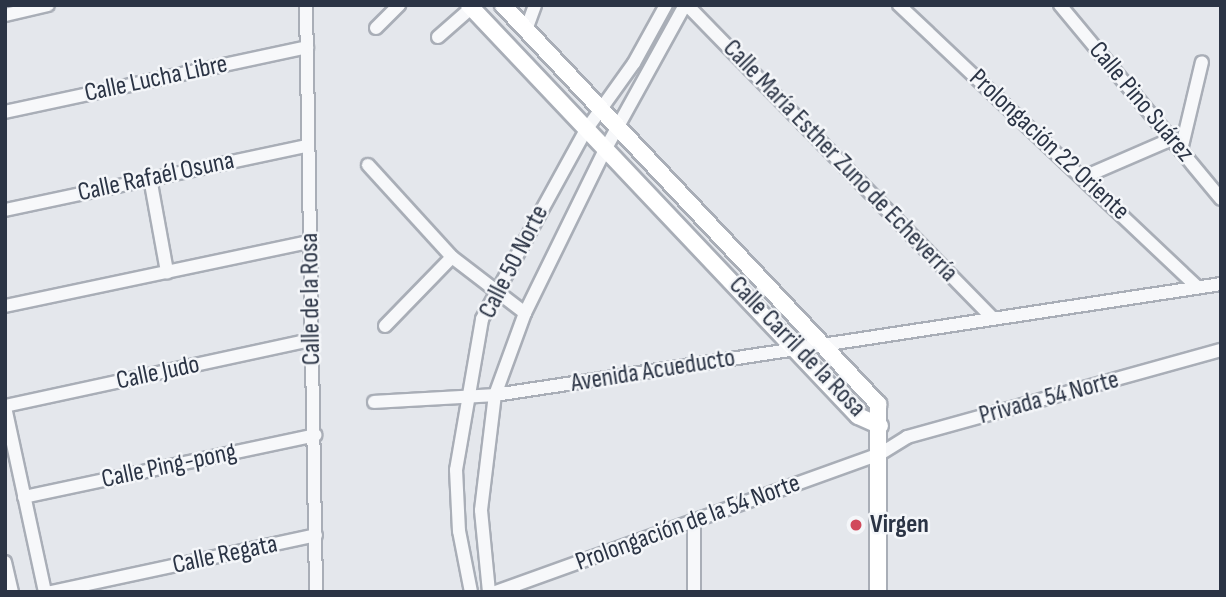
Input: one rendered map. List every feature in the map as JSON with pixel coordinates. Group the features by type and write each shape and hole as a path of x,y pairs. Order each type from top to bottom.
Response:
{"main road":[{"name":"Calle Carril de la Rosa","path":"470,6 858,416 880,426 878,404 602,114 503,5"},
{"path":"878,592 880,426"}],"street":[{"path":"5,15 48,5"},
{"name":"Calle de la Rosa","path":"306,5 316,592"},
{"path":"376,28 399,5"},
{"path":"526,30 535,5"},
{"name":"Calle 50 Norte","path":"471,592 456,500 465,399 493,292 586,130 602,114 666,5"},
{"name":"Calle 50 Norte","path":"489,592 481,510 495,395 525,313 606,148 618,131 686,5"},
{"name":"Calle María Esther Zuno de Echeverría","path":"686,5 992,317"},
{"name":"Prolongación 22 Oriente","path":"899,5 1198,287"},
{"name":"Calle Pino Suárez","path":"1060,5 1221,199"},
{"path":"438,37 470,6"},
{"name":"Calle Lucha Libre","path":"5,112 307,47"},
{"path":"1181,150 1202,62"},
{"path":"1084,177 1172,139"},
{"name":"Calle Rafaél Osuna","path":"5,209 307,146"},
{"path":"368,165 452,257 493,292 525,313"},
{"path":"150,178 167,272"},
{"path":"5,306 310,242"},
{"path":"385,326 452,257"},
{"name":"Avenida Acueducto","path":"374,402 465,399 495,395 1221,284"},
{"name":"Calle Judo","path":"5,407 310,340"},
{"name":"Privada 54 Norte","path":"880,454 907,437 1221,350"},
{"path":"5,407 45,592"},
{"name":"Calle Ping-pong","path":"23,497 315,435"},
{"name":"Prolongación de la 54 Norte","path":"496,592 880,454"},
{"path":"694,523 694,592"},
{"name":"Calle Regata","path":"51,592 316,535"},
{"path":"5,562 12,592"}],"place":[{"name":"Virgen","path":"856,525"}]}
